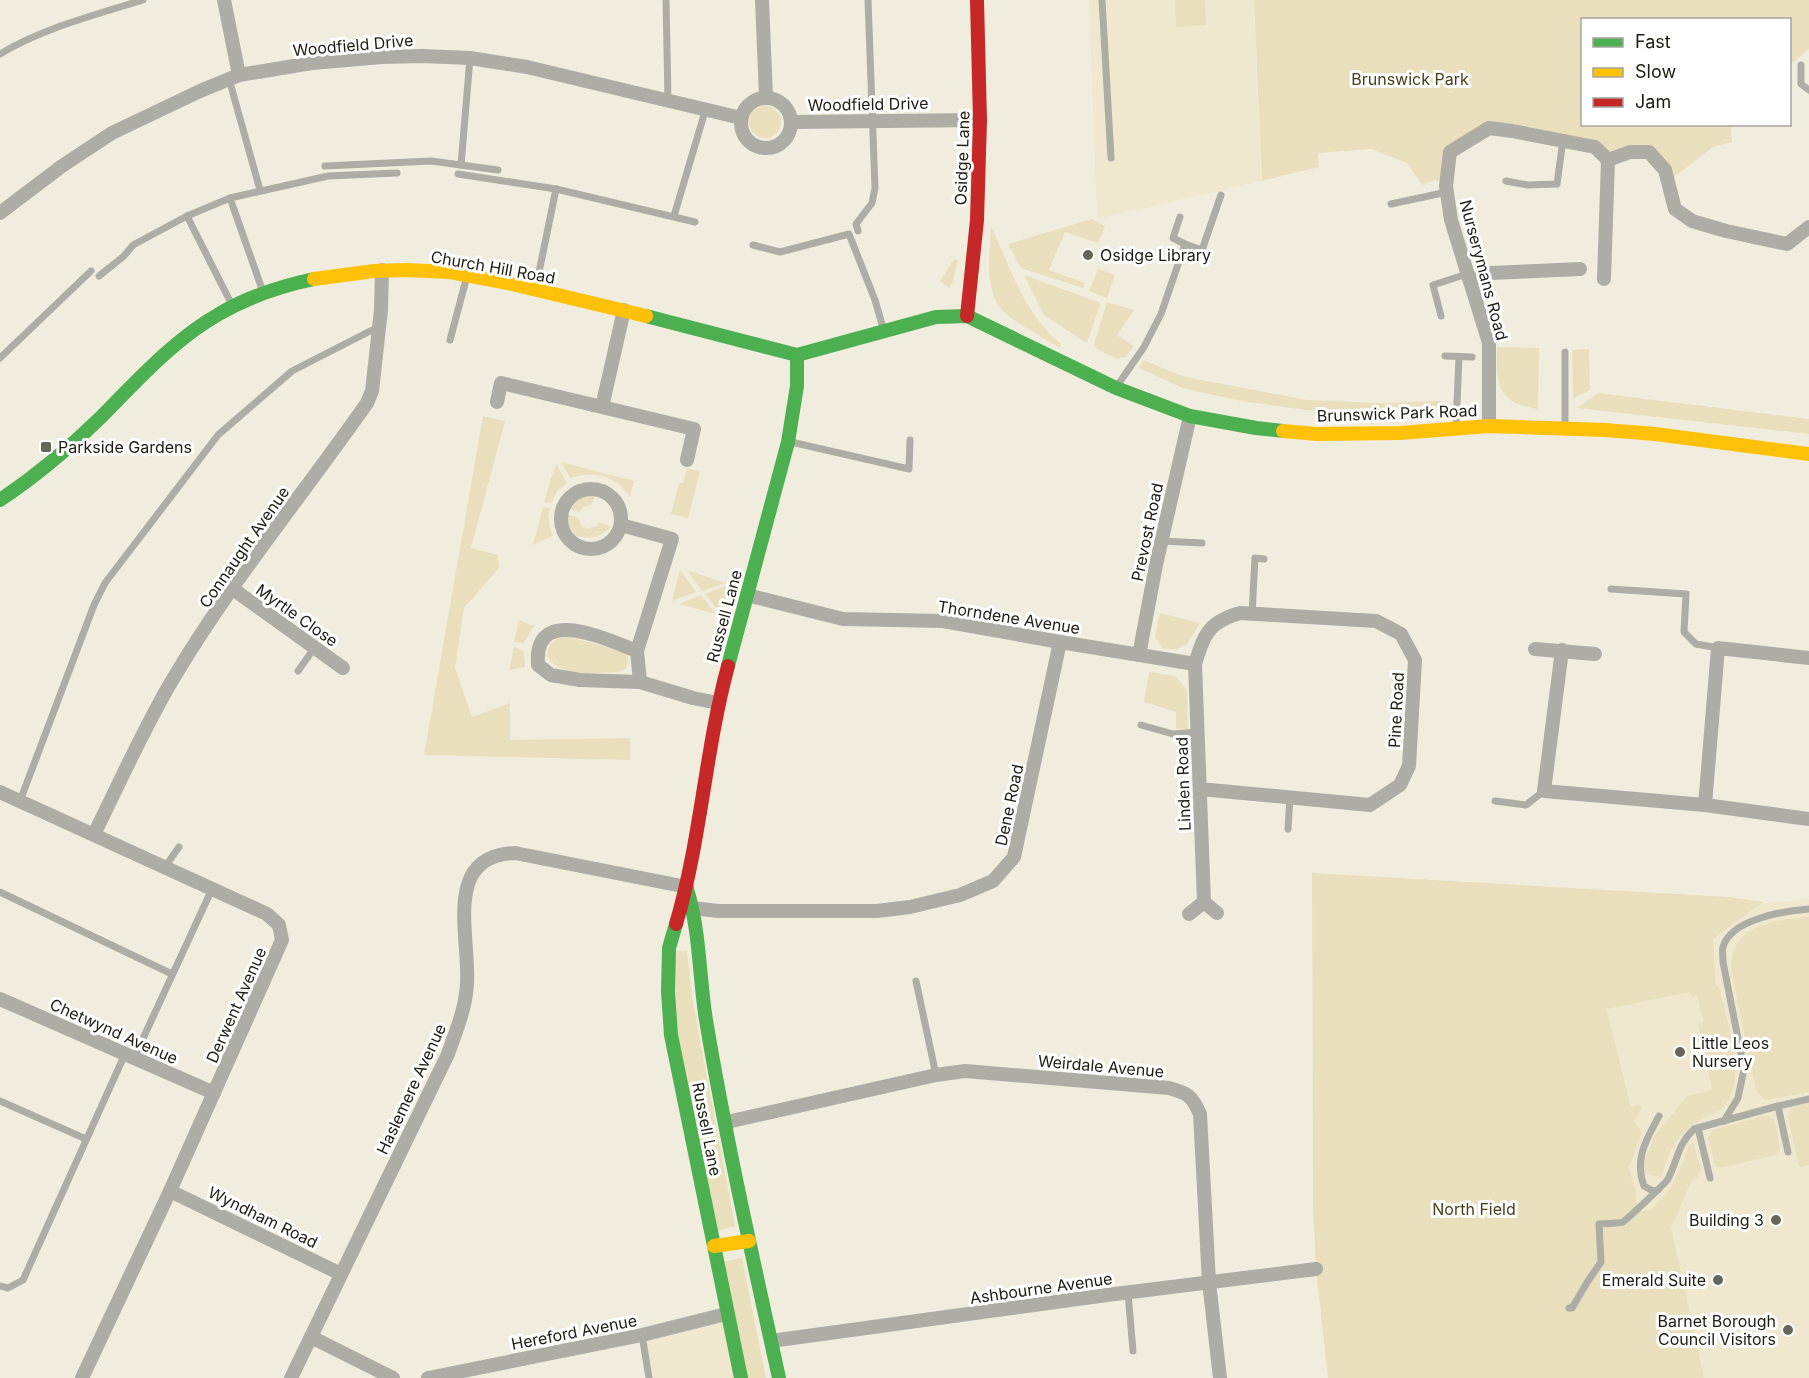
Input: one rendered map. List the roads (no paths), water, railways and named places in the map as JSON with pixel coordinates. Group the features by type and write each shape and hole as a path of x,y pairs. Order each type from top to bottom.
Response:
{"main road":[{"name":"Osidge Lane","path":"967,316 977,220 980,120 977,0"},
{"name":"Church Hill Road","path":"0,500 53,462 139,376 195,329 233,307 263,294 313,279 382,270 436,271 624,310 797,355"},
{"name":"Brunswick Park Road","path":"797,355 936,317 967,316 1116,388 1190,416 1256,428 1317,434 1400,433 1489,426 1565,429 1655,434 1809,454"},
{"name":"Russell Lane","path":"741,1378 726,1314 671,1035 669,948 687,887 718,703 788,442 797,386 797,355"},
{"name":"Russell Lane","path":"687,887 693,908 706,1019 749,1241 779,1378"},
{"path":"714,1246 749,1241"}],"street":[{"path":"224,0 234,77"},
{"path":"741,118 743,111 753,101 766,97 762,0"},
{"name":"Woodfield Drive","path":"0,213 62,166 112,134 234,77 312,63 422,56 470,58 527,67 741,118 743,134 755,146 763,148 780,144 790,131 791,122 781,102 766,97"},
{"name":"Woodfield Drive","path":"791,122 980,120"},
{"name":"Nurserymans Road","path":"1489,426 1489,343 1451,220 1447,192 1450,152 1489,128 1595,147 1608,160"},
{"path":"1604,279 1608,160 1630,152 1649,152 1665,170 1675,209 1692,221 1787,244 1807,234"},
{"path":"1468,278 1490,273 1580,269"},
{"name":"Connaught Avenue","path":"94,834 170,685 233,589 367,403 372,391 382,270"},
{"path":"602,407 624,310"},
{"path":"497,402 501,383 694,429 687,459"},
{"name":"Prevost Road","path":"1139,655 1161,541 1190,416"},
{"path":"594,489 612,497 621,515 621,525 612,542 599,549 588,550 571,542 562,526 561,515 574,494 594,489"},
{"path":"621,525 672,539 638,651 640,682"},
{"name":"Myrtle Close","path":"233,589 311,640 343,668"},
{"name":"Thorndene Avenue","path":"747,595 843,619 943,621 1195,664"},
{"name":"Pine Road","path":"1195,664 1204,636 1224,618 1240,613 1376,621 1401,634 1415,660 1410,766 1400,785 1370,805 1200,789"},
{"path":"638,651 594,635 564,628 548,633 537,651 538,665 551,675 580,680 640,682 718,703"},
{"name":"Dene Road","path":"693,908 718,911 877,911 910,907 960,895 993,881 1014,857 1060,642"},
{"path":"1705,805 1718,648 1809,658"},
{"path":"1535,649 1595,654"},
{"path":"1562,650 1544,791 1705,805 1809,819"},
{"name":"Linden Road","path":"1195,664 1204,902"},
{"name":"Derwent Avenue","path":"0,792 267,914 279,925 282,940 170,1191 81,1378"},
{"name":"Haslemere Avenue","path":"291,1378 448,1054 462,1015 467,984 465,911 468,881 475,869 493,856 515,853 687,887"},
{"path":"1190,914 1204,902 1217,913"},
{"name":"Chetwynd Avenue","path":"0,999 214,1093"},
{"name":"Weirdale Avenue","path":"727,1122 936,1075 965,1071 1169,1088 1185,1092 1194,1100 1200,1114 1209,1282 1220,1378"},
{"name":"Wyndham Road","path":"170,1191 341,1274"},
{"name":"Ashbourne Avenue","path":"771,1341 1316,1269"},
{"name":"Hereford Avenue","path":"428,1378 642,1335 726,1314"},
{"path":"311,1338 393,1378"}],"lane":[{"path":"0,54 51,29 142,0"},
{"path":"666,0 668,99"},
{"path":"858,231 856,224 872,203 874,188 868,0"},
{"path":"1102,0 1111,158"},
{"path":"461,165 470,58"},
{"path":"1802,65 1801,84 1809,90"},
{"path":"234,77 260,190"},
{"path":"674,216 706,108"},
{"path":"1506,181 1527,185 1557,184 1563,140"},
{"path":"325,166 431,162 498,170"},
{"path":"99,276 124,256 133,245 187,216 230,198 328,176 397,173"},
{"path":"458,174 556,189 695,222"},
{"path":"535,290 556,189"},
{"path":"1391,204 1447,192"},
{"path":"1180,217 1173,238 1202,250 1221,195"},
{"path":"230,198 263,294"},
{"path":"187,216 233,307"},
{"path":"753,245 780,252 849,234 875,300 884,330"},
{"path":"1116,388 1144,347 1161,314 1185,244"},
{"path":"2,354 91,271"},
{"path":"450,340 466,276"},
{"path":"1441,316 1433,285 1468,278"},
{"path":"20,801 94,605 105,583 218,435 292,371 378,327"},
{"path":"1565,352 1565,429"},
{"path":"1445,356 1472,357"},
{"path":"1456,429 1459,357"},
{"path":"788,442 909,469 910,440"},
{"path":"1161,541 1202,543"},
{"path":"1252,614 1255,558 1264,559"},
{"path":"1611,589 1686,594 1684,632 1696,644 1718,648"},
{"path":"298,671 311,640"},
{"path":"1141,725 1173,734 1198,732"},
{"path":"1495,801 1526,805 1544,791"},
{"path":"1288,829 1290,797"},
{"path":"165,867 179,847"},
{"path":"0,1286 8,1288 23,1280 86,1139 172,974 212,889"},
{"path":"0,892 172,974"},
{"path":"1724,1121 1738,1098 1744,1069 1723,962 1723,948 1729,937 1743,926 1762,917 1809,909"},
{"path":"916,981 936,1075"},
{"path":"1569,1308 1572,1308 1579,1299 1588,1281 1602,1262 1599,1224 1624,1222 1659,1190 1667,1180 1684,1139 1694,1129 1809,1099"},
{"path":"0,1101 86,1139"},
{"path":"1778,1106 1788,1152"},
{"path":"1659,1116 1649,1133 1639,1163 1639,1173 1644,1186 1653,1191 1659,1190"},
{"path":"1698,1128 1710,1178"},
{"path":"1128,1293 1133,1351"},
{"path":"642,1335 649,1378"}],"place":[{"name":"Osidge Library","path":"1088,255"},
{"name":"Parkside Gardens","path":"46,447"},
{"name":"Little Leos Nursery","path":"1680,1052"},
{"name":"Building 3","path":"1776,1220"},
{"name":"Emerald Suite","path":"1718,1280"},
{"name":"Barnet Borough Council Visitors","path":"1788,1330"}],"park label":[{"name":"Brunswick Park","path":"1410,79"},
{"name":"North Field","path":"1474,1209"}]}
